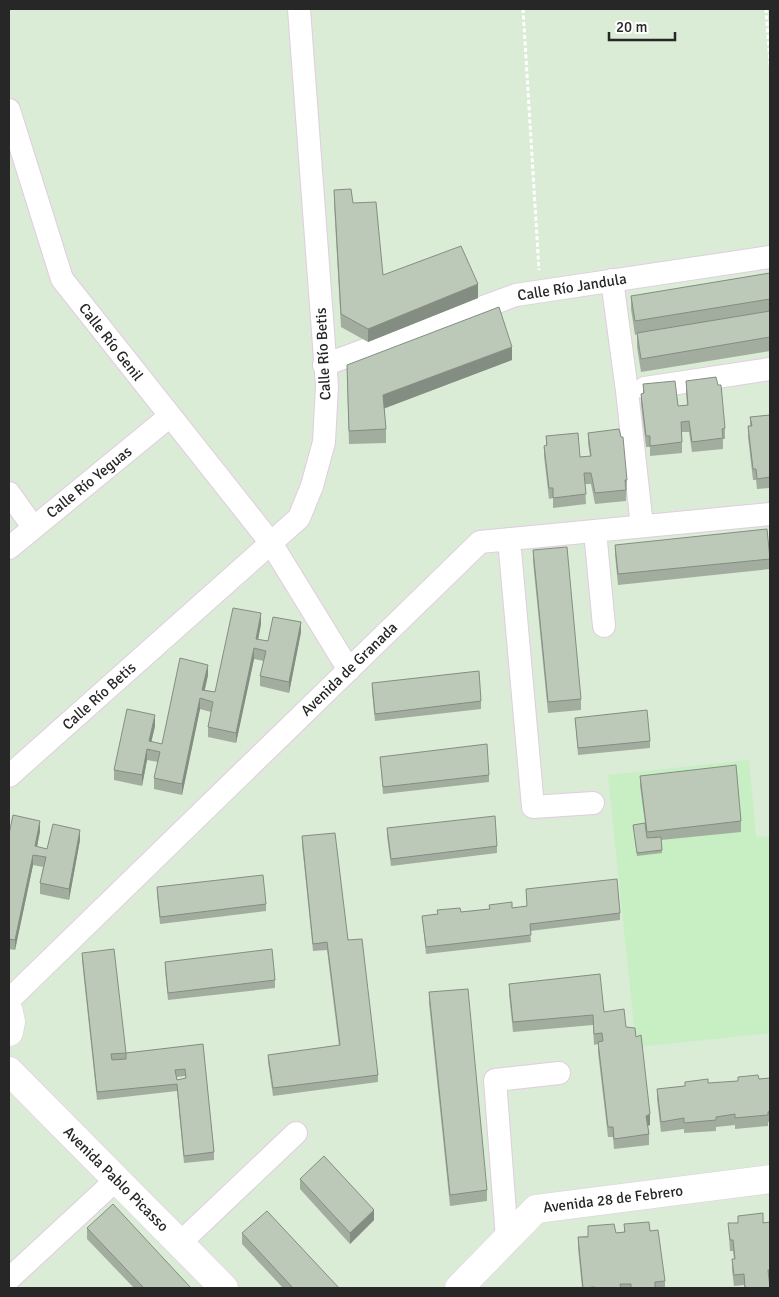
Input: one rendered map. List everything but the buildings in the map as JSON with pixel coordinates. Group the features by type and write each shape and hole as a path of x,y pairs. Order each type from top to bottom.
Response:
{"street":[{"name":"Calle Río Betis","path":"9,776 299,518 312,486 324,442 327,386 299,9"},
{"name":"Calle Río Genil","path":"9,110 62,279 271,543 348,670"},
{"name":"Calle Río Jandula","path":"324,365 516,295 770,256"},
{"path":"612,280 642,526"},
{"path":"627,391 770,369"},
{"name":"Calle Río Yeguas","path":"9,548 170,416"},
{"path":"9,493 34,527"},
{"name":"Avenida de Granada","path":"9,1000 480,542 770,514"},
{"path":"595,531 604,626"},
{"path":"509,539 533,807 593,803"},
{"path":"9,1012 11,1022 9,1032"},
{"name":"Avenida Pablo Picasso","path":"9,1070 224,1288"},
{"path":"507,1239 495,1080 559,1073"},
{"path":"180,1243 296,1133"},
{"name":"Avenida 28 de Febrero","path":"459,1288 536,1209 770,1179"},
{"path":"9,1280 116,1180"}],"path":[{"path":"522,9 540,291"},
{"path":"766,9 770,65"}],"shaded area":[{"path":"749,760 756,837 770,836 770,1033 636,1047 608,775"}]}
